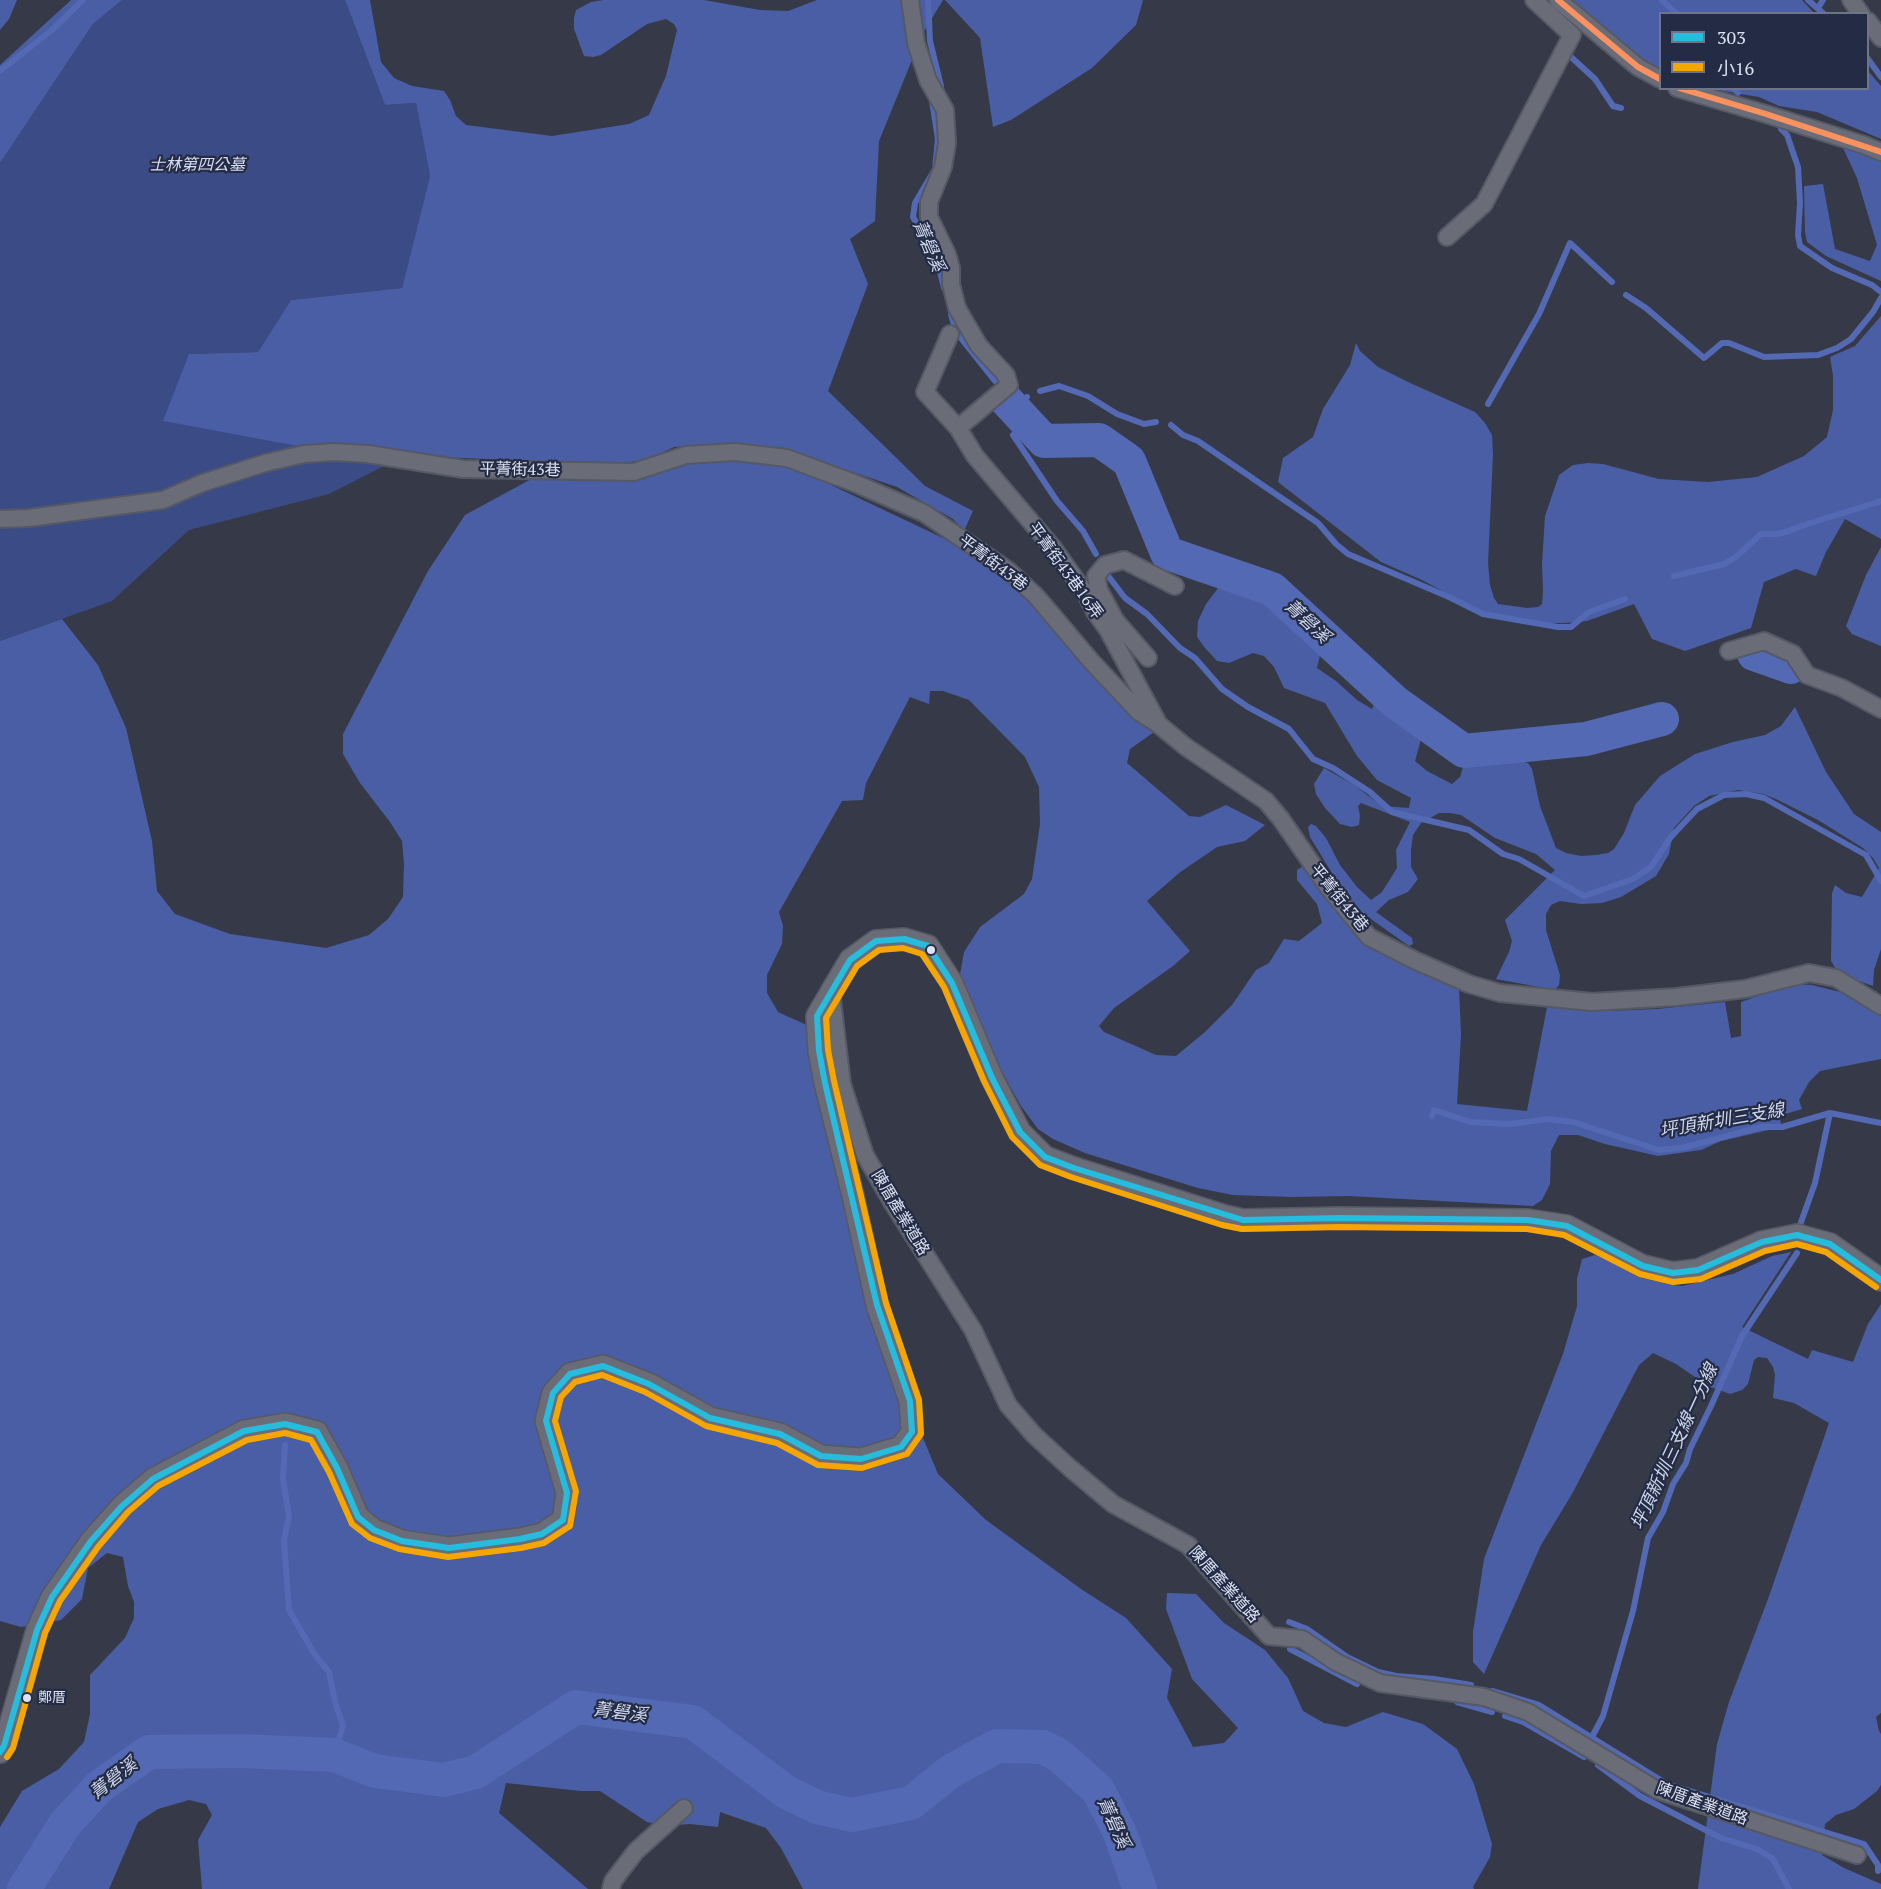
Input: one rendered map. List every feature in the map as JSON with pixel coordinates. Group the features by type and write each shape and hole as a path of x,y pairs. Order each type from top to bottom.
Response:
{"street":[{"path":"910,0 916,43 928,80 945,110 947,143 943,167 929,202 929,217 947,254 957,308 980,346 1006,375 1009,385 958,428"},
{"path":"1447,237 1484,204 1572,35 1534,0"},
{"path":"1558,0 1638,67 1659,78"},
{"path":"1869,22 1881,38"},
{"path":"1684,90 1777,117 1881,152"},
{"name":"平菁街43巷16弄","path":"950,334 925,392 958,428 975,456 1054,549 1086,594 1095,612 1112,625 1158,723"},
{"name":"平菁街43巷","path":"0,519 29,518 162,500 202,483 304,454 334,452 368,454 463,469 634,472 686,455 735,452 787,458 857,484 924,513 1009,571 1036,596 1091,661 1139,712 1158,723 1186,747 1266,801 1328,887 1369,937 1469,984 1500,993 1592,1002 1676,997 1745,988 1809,973 1836,978 1881,1006"},
{"path":"1148,658 1112,625 1096,576 1105,565 1124,560 1175,586"},
{"path":"1730,651 1764,641 1793,654 1807,675 1842,688 1881,709"},
{"path":"0,1752 7,1737 37,1630 52,1597 91,1541 122,1506 153,1479 244,1431 285,1424 317,1432 337,1468 358,1516 374,1530 402,1541 449,1548 542,1534 563,1520 567,1493 546,1421 553,1393 570,1374 603,1366 649,1384 710,1418 780,1434 821,1456 861,1459 901,1447 912,1432 910,1401 877,1305 854,1196 825,1083 819,1051 817,1016 850,960 876,941 904,939 928,946 952,983 992,1078 1020,1132 1045,1157 1243,1220 1340,1218 1528,1220 1567,1226 1643,1266 1673,1273 1698,1270 1762,1242 1797,1235 1830,1244 1881,1280"},
{"name":"陳厝產業道路","path":"831,992 842,1084 865,1155 973,1330 1008,1405 1056,1455 1113,1504 1188,1545 1269,1636 1302,1639 1336,1662 1380,1683 1484,1697 1528,1712 1657,1790 1857,1854"},
{"path":"611,1889 613,1881 636,1851 684,1808"}],"green space":[{"name":"士林第四公墓","path":"122,0 345,0 385,105 416,103 430,176 402,288 291,300 258,352 190,354 390,463 329,494 189,530 112,601 0,641 0,163 93,24"}],"shaded area":[{"path":"0,0 17,0 9,19 0,30"},
{"path":"71,0 122,0 93,24 0,163 0,65"},
{"path":"345,0 370,0 381,62 394,78 412,86 444,91 456,116 466,125 552,136 629,124 649,115 666,76 677,30 674,24 666,19 647,24 601,55 584,56 574,29 574,18 576,10 591,2 704,0 760,10 788,11 817,0 943,0 923,33 879,141 875,221 850,239 868,284 828,391 925,486 973,511 964,531 953,519 897,487 790,451 730,443 674,447 651,458 620,464 410,456 314,449 163,421 189,354 258,352 291,300 402,288 430,176 416,103 385,105"},
{"path":"945,0 1143,0 1136,25 1092,68 1011,120 993,127 980,38"},
{"path":"1568,0 1802,0 1813,12 1659,12 1659,70 1624,48"},
{"path":"1869,72 1881,86 1881,139 1817,112 1779,106 1759,97 1720,90 1869,90"},
{"path":"1843,148 1881,161 1881,281 1826,256 1807,242 1804,186 1823,184 1835,249 1870,261 1877,245 1857,178"},
{"path":"1881,316 1881,539 1845,519 1826,552 1816,576 1796,569 1764,582 1751,628 1685,651 1652,639 1634,604 1587,621 1565,623 1547,623 1494,615 1476,609 1422,580 1381,562 1278,482 1283,458 1313,437 1323,409 1350,365 1356,343 1360,351 1378,367 1475,412 1485,423 1492,435 1493,454 1488,563 1490,585 1498,604 1527,608 1538,607 1542,604 1543,591 1545,516 1559,475 1573,465 1588,463 1603,464 1659,479 1708,482 1757,477 1804,456 1827,437 1833,410 1833,376 1830,357 1855,346"},
{"path":"731,460 789,465 964,548 1022,591 1157,730 1130,749 1127,763 1189,816 1200,817 1226,805 1265,825 1245,841 1217,847 1179,873 1147,901 1190,951 1173,966 1114,1008 1099,1026 1104,1032 1156,1055 1176,1056 1205,1032 1232,1005 1256,970 1269,963 1284,939 1299,941 1322,923 1317,904 1297,880 1297,870 1302,867 1375,950 1459,988 1461,1035 1457,1104 1527,1111 1547,1007 1606,1011 1657,1009 1725,1002 1731,1038 1741,1036 1741,1002 1790,984 1812,985 1840,992 1881,1016 1881,1059 1820,1071 1809,1082 1799,1100 1802,1109 1779,1116 1782,1127 1721,1141 1701,1150 1658,1156 1605,1144 1578,1135 1559,1135 1551,1151 1550,1184 1542,1200 1533,1206 1349,1196 1233,1195 1198,1188 1085,1153 1053,1139 1038,1129 1021,1106 989,1049 959,980 964,952 980,927 1024,894 1032,879 1040,824 1039,787 1025,757 969,700 943,691 930,691 929,704 910,697 866,783 863,800 842,801 779,912 783,926 782,944 767,975 767,993 778,1012 813,1028 880,1335 938,1474 986,1520 1081,1589 1126,1618 1172,1669 1167,1698 1193,1747 1224,1743 1238,1728 1192,1679 1166,1609 1167,1593 1196,1594 1224,1623 1265,1650 1288,1678 1303,1711 1324,1723 1346,1727 1383,1712 1423,1724 1457,1749 1474,1784 1492,1844 1490,1857 1474,1889 803,1889 781,1848 766,1828 720,1812 718,1827 690,1824 662,1826 647,1822 600,1791 506,1783 499,1813 588,1889 202,1889 198,1840 212,1815 206,1804 189,1800 158,1809 138,1822 109,1889 0,1889 0,1827 22,1791 59,1769 84,1742 90,1714 90,1675 125,1638 134,1618 134,1602 128,1586 123,1557 107,1553 88,1568 82,1599 61,1620 21,1627 0,1621 0,641 62,619 98,665 126,728 152,841 157,891 175,914 230,934 326,948 369,935 388,919 403,897 402,841 360,783 343,754 343,734 428,571 465,515 535,477 638,480 683,463"},
{"path":"1881,547 1881,646 1852,634 1846,626 1866,575"},
{"path":"1222,583 1251,587 1300,620 1320,640 1321,651 1317,668 1357,700 1372,709 1378,696 1383,696 1394,707 1422,725 1415,761 1427,771 1452,784 1460,777 1463,767 1471,764 1521,761 1528,763 1532,769 1540,806 1556,848 1566,853 1581,856 1608,853 1614,849 1624,833 1635,805 1660,776 1695,754 1765,735 1781,726 1795,707 1826,772 1854,814 1881,832 1881,949 1874,970 1873,986 1839,974 1831,961 1832,893 1835,885 1846,893 1862,897 1879,868 1873,858 1863,848 1818,820 1763,794 1738,790 1709,796 1694,806 1674,828 1669,854 1656,876 1621,897 1602,903 1581,904 1560,901 1551,905 1546,914 1546,930 1560,975 1559,985 1555,990 1496,979 1512,941 1505,920 1555,870 1536,854 1495,838 1461,815 1439,813 1421,823 1413,835 1411,867 1418,879 1408,892 1389,900 1376,912 1412,938 1413,944 1409,946 1361,912 1341,888 1310,837 1308,827 1311,824 1316,826 1326,838 1340,865 1357,887 1371,900 1382,892 1397,868 1396,850 1410,822 1361,803 1358,806 1359,825 1352,827 1340,824 1325,808 1316,794 1314,784 1324,768 1354,785 1382,806 1409,808 1411,798 1377,780 1357,756 1325,703 1284,688 1274,667 1264,656 1253,653 1229,663 1217,661 1205,648 1197,637 1198,621 1206,604"},
{"path":"1791,1252 1742,1327 1808,1359 1812,1350 1853,1362 1868,1324 1881,1304 1881,1713 1876,1717 1881,1734 1881,1785 1877,1791 1854,1809 1836,1815 1825,1824 1822,1855 1844,1868 1881,1884 1881,1889 1698,1889 1717,1744 1729,1702 1768,1599 1829,1423 1794,1403 1773,1398 1775,1375 1767,1358 1758,1357 1754,1360 1748,1384 1742,1390 1730,1394 1708,1386 1676,1364 1653,1353 1639,1365 1572,1494 1541,1545 1484,1674 1473,1662 1473,1632 1484,1559 1563,1354 1577,1306 1577,1279 1582,1259 1595,1255 1623,1264 1666,1284 1682,1286 1733,1274 1772,1256"}],"waterway":[{"name":"菁礐溪","path":"0,71 52,30 83,0"},
{"name":"菁礐溪","path":"928,0 930,41 941,86"},
{"path":"1662,0 1675,12"},
{"path":"1808,0 1822,12"},
{"path":"1818,8 1823,0"},
{"path":"1571,57 1595,79 1613,106 1621,108"},
{"path":"1869,60 1881,77"},
{"path":"1735,90 1738,93"},
{"name":"菁礐溪","path":"932,101 938,139 935,169 915,203 913,217 937,259 944,288"},
{"path":"1781,129 1787,135 1798,167 1800,246 1832,268 1872,285 1881,292"},
{"path":"1488,404 1539,314 1570,243 1612,282"},
{"path":"1626,295 1646,308 1704,358 1722,343 1729,343 1764,357 1818,355 1837,348 1851,339 1873,312 1881,298"},
{"name":"菁礐溪","path":"951,314 956,332 995,381"},
{"path":"1040,391 1059,386 1088,396 1117,414 1144,424 1156,422"},
{"name":"菁礐溪","path":"1005,415 1027,397"},
{"name":"菁礐溪","path":"1007,401 1044,441 1099,440 1129,461 1167,553 1272,589 1395,702 1464,751 1586,739 1662,719"},
{"path":"1171,425 1318,523 1348,554 1483,614 1558,627 1571,627 1589,612 1625,599"},
{"path":"1013,435 1057,501 1083,531 1096,554"},
{"path":"1674,576 1724,564 1737,556 1761,534 1789,531 1881,501"},
{"path":"1109,577 1125,598 1147,614 1180,648 1195,658 1222,689 1248,707 1289,729 1313,759 1333,768 1370,792 1392,812 1469,830 1503,854 1519,859 1584,896 1633,879 1651,867 1670,838 1697,809 1724,795 1746,794 1764,798 1866,855 1881,881"},
{"name":"菁礐溪","path":"1754,654 1791,667"},
{"name":"坪頂新圳三支線","path":"1432,1116 1434,1110 1470,1122 1510,1124 1549,1119 1573,1122 1659,1150 1682,1148 1761,1127 1782,1127 1830,1113 1881,1123"},
{"name":"坪頂新圳三支線一分線","path":"1800,1225 1815,1183 1830,1113"},
{"name":"坪頂新圳三支線一分線","path":"1592,1737 1603,1716 1633,1611 1648,1538 1663,1512 1673,1484 1686,1463 1690,1449 1742,1336 1797,1253"},
{"path":"285,1445 283,1479 289,1516 284,1541 289,1610 315,1655 329,1672 343,1726 334,1755"},
{"path":"1289,1622 1307,1629 1347,1657 1378,1672 1471,1685"},
{"path":"1290,1649 1357,1684"},
{"path":"1492,1691 1539,1705 1667,1784 1864,1844 1878,1865 1878,1871"},
{"path":"1457,1702 1492,1712"},
{"name":"菁礐溪","path":"24,1889 65,1824 100,1786 149,1752 242,1751 334,1755 375,1771 444,1780 476,1772 576,1707 693,1722 786,1792 817,1807 852,1815 911,1803 951,1771 997,1746 1043,1747 1060,1756 1098,1790 1119,1831 1140,1889"},
{"path":"1505,1716 1523,1722 1584,1757"},
{"path":"1598,1765 1640,1796 1721,1838 1757,1849 1773,1859 1789,1889"}],"transit line":[{"path":"1558,0 1638,67 1659,78"},
{"path":"1686,90 1881,152"},
{"name":"303","path":"0,1752 4,1746 37,1630 52,1597 91,1541 122,1506 153,1479 244,1431 285,1424 317,1432 337,1468 358,1517 374,1530 402,1541 449,1548 542,1534 563,1520 567,1493 546,1421 553,1393 570,1374 603,1366 649,1384 710,1418 780,1434 821,1456 861,1459 901,1447 912,1432 910,1401 877,1305 825,1083 819,1051 817,1016 850,960 876,941 904,939 928,946 952,983 992,1078 1020,1132 1045,1157 1074,1168 1243,1220 1340,1218 1528,1220 1567,1226 1643,1266 1673,1273 1698,1270 1762,1242 1797,1235 1830,1244 1881,1280"},
{"name":"小16","path":"7,1757 13,1748 45,1633 60,1601 98,1547 128,1512 158,1486 247,1440 285,1433 311,1440 329,1472 352,1524 370,1538 399,1549 448,1557 544,1543 570,1526 576,1491 555,1421 561,1397 575,1382 602,1375 645,1392 706,1426 777,1443 818,1465 862,1468 907,1454 921,1434 919,1400 886,1303 834,1081 828,1050 826,1018 857,966 879,950 903,948 922,954 944,987 984,1081 1012,1137 1040,1165 1071,1177 1222,1225 1242,1229 1340,1227 1527,1229 1564,1235 1640,1274 1673,1282 1701,1279 1765,1251 1797,1244 1826,1252 1876,1287"}],"place":[{"name":"鄭厝","path":"27,1698"}]}
